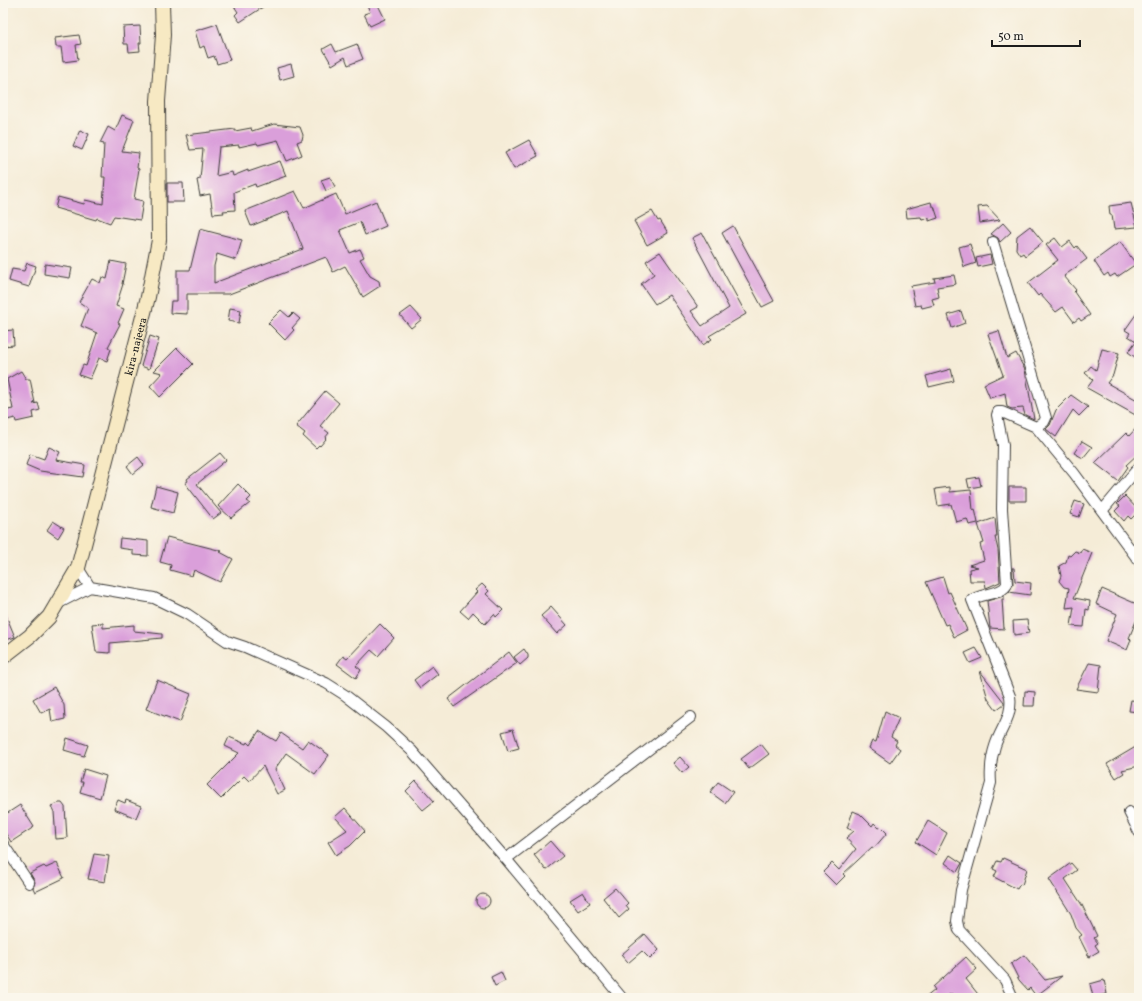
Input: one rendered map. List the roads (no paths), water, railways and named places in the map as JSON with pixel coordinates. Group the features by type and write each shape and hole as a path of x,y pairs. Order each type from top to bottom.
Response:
{"street":[{"name":"kira-najeera","path":"3,657 38,628 57,604 78,568 148,297 159,240 158,101 164,35 162,3"},
{"path":"992,242 1046,418 1044,422 1036,427"},
{"path":"1013,998 1004,980 959,930 957,921 962,890 991,783 990,768 995,746 1012,708 1010,696 972,600 977,596 1001,591 1005,588 1006,584 1002,509 1003,445 997,415 998,412 1002,412 1036,427 1074,474 1139,561"},
{"path":"1102,512 1139,467"},
{"path":"78,568 90,587"},
{"path":"57,604 90,587 154,598 187,614 227,641 326,683 346,695 386,727 412,751 506,859 622,998"},
{"path":"506,859 691,717"},
{"path":"1129,812 1139,832"},
{"path":"3,844 29,883"}]}
